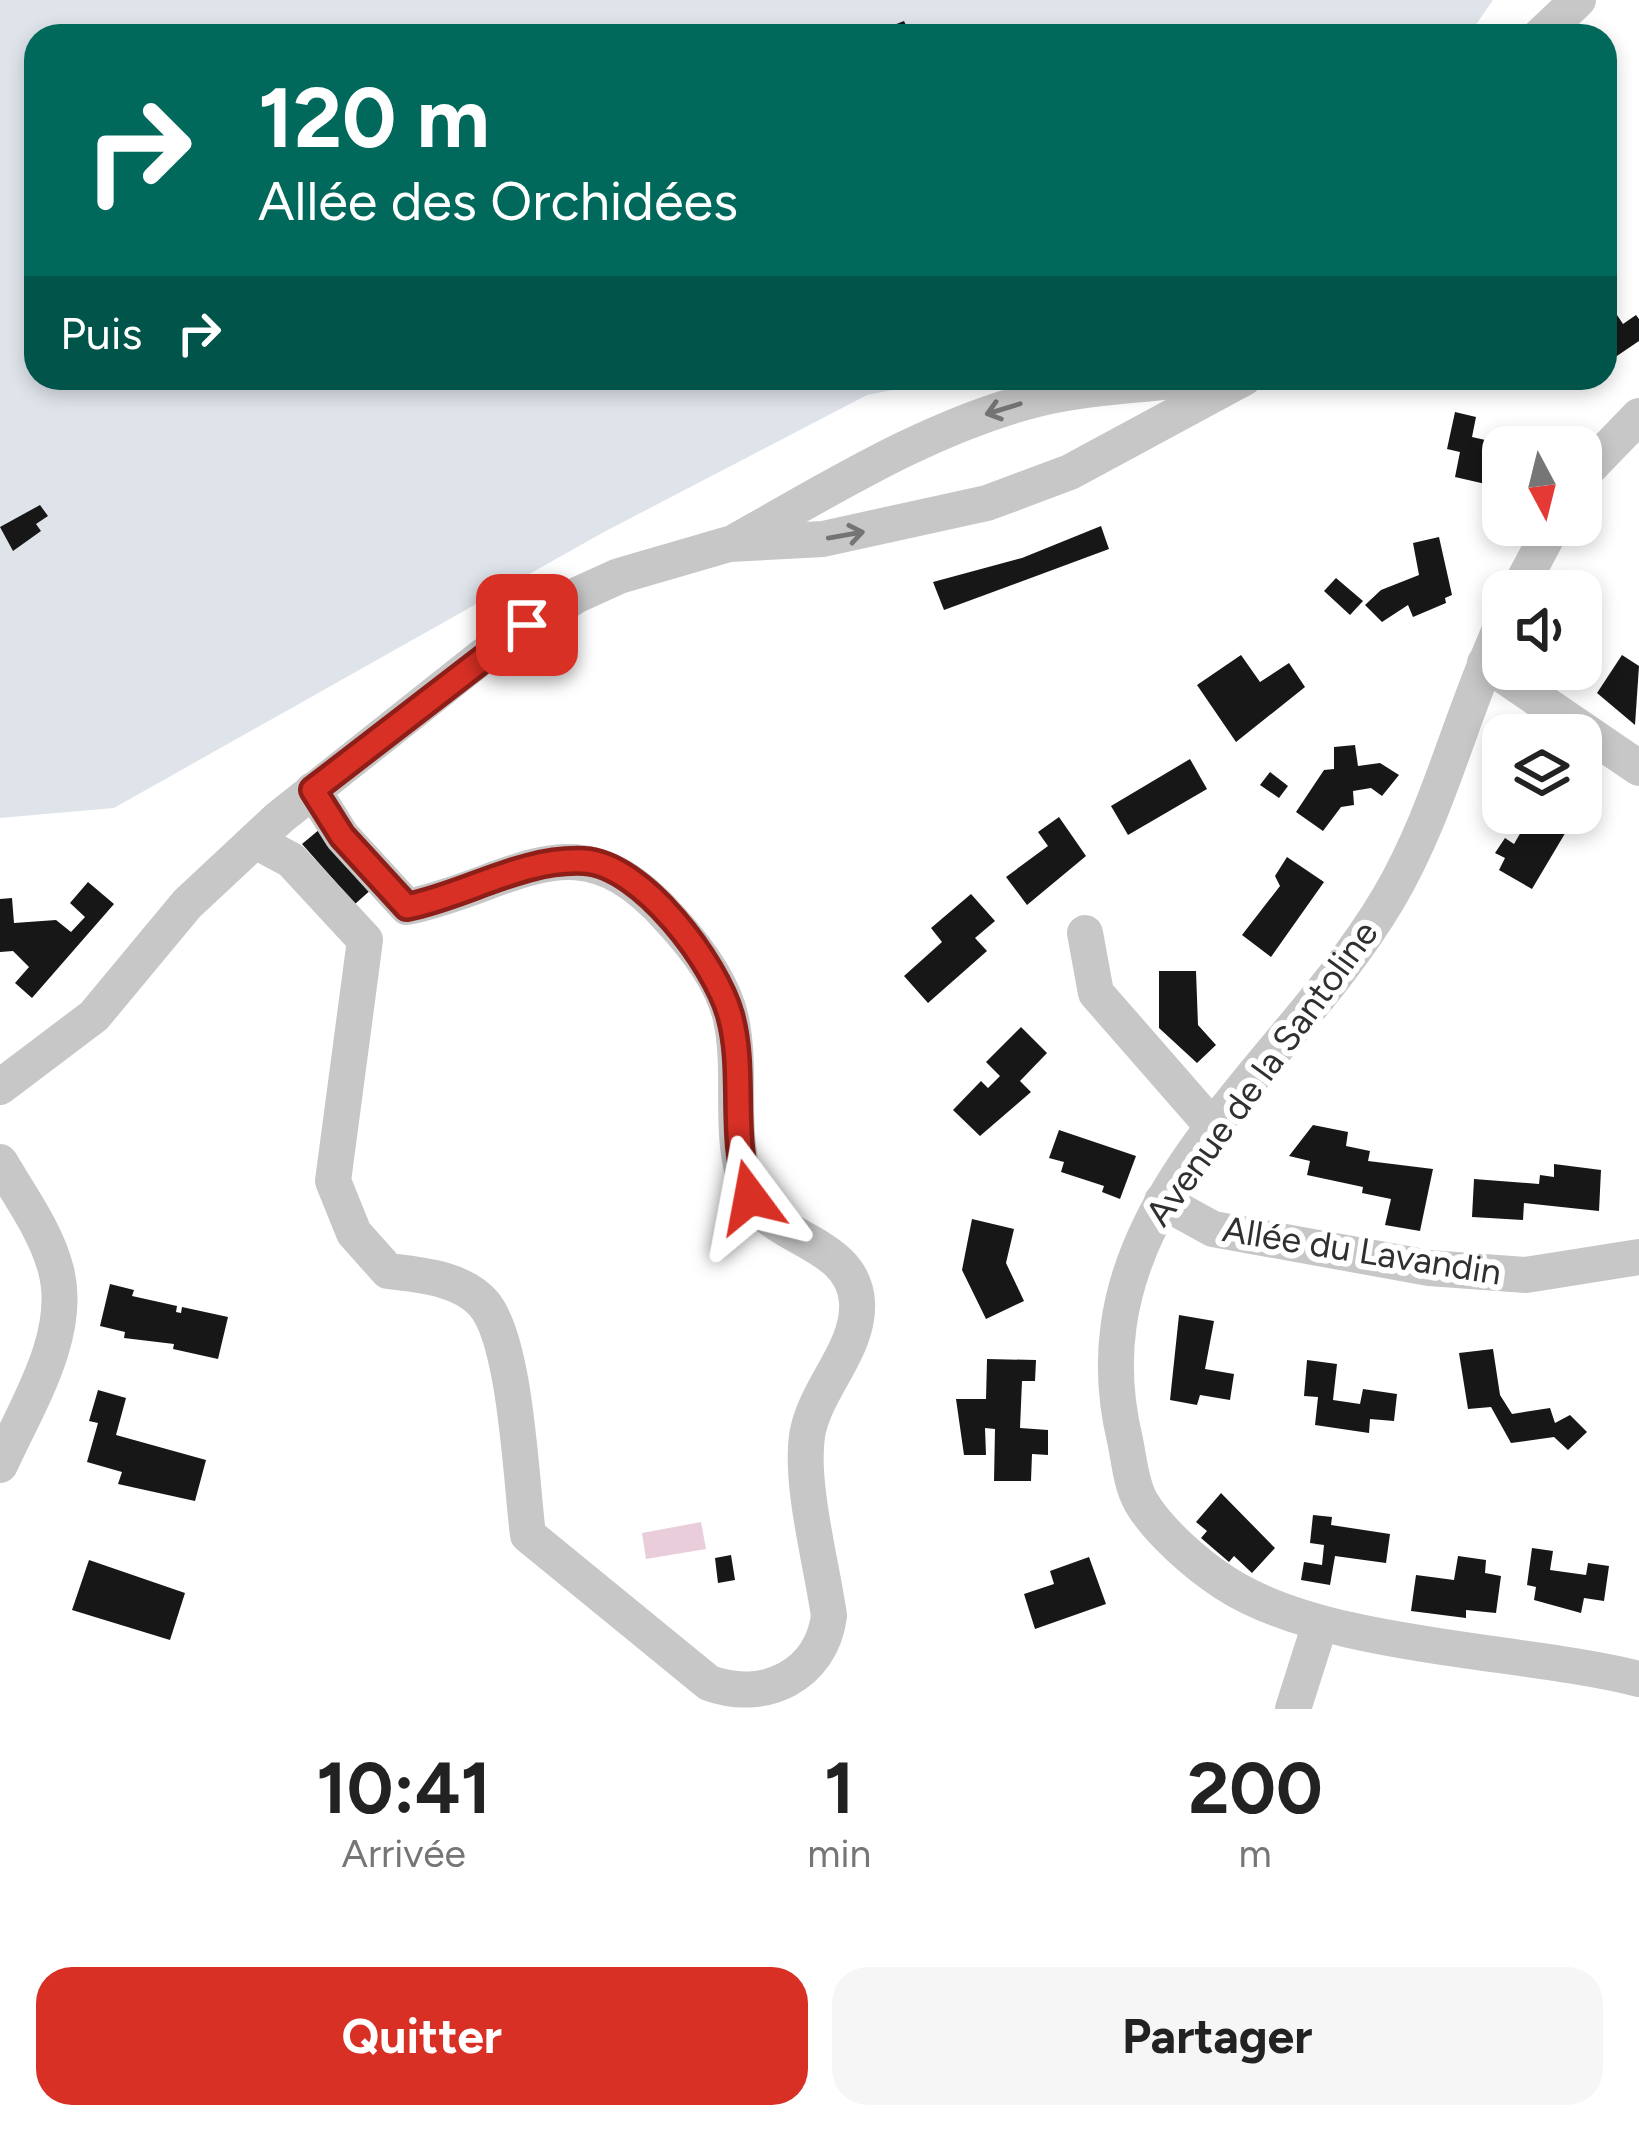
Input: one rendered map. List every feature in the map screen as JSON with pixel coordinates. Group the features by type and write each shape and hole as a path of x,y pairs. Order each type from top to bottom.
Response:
{"street":[{"path":"1553,24 1578,0"},
{"path":"0,1087 94,1016 187,904 313,790 527,625 620,576 729,544 836,485 980,417 1040,398 1117,390"},
{"path":"729,544 823,539 987,502 1070,472 1206,390"},
{"path":"1602,454 1639,416"},
{"name":"Avenue de la Santoline","path":"1482,671 1426,822 1389,898 1342,968 1213,1127 1162,1201 1130,1265 1115,1330 1118,1412 1139,1500 1174,1540 1226,1584 1320,1624 1639,1678"},
{"path":"1525,690 1639,768"},
{"path":"313,790 342,836 407,907"},
{"path":"255,841 291,860 365,940"},
{"path":"588,861 618,871 652,898 714,978 731,1017 735,1128 750,1197 773,1222 810,1239 844,1269 857,1298 855,1331 827,1379 807,1437 829,1616 826,1644 806,1671 736,1693 709,1683 528,1534 502,1334 482,1301 437,1276 388,1271 355,1233 334,1180 365,940 407,907 515,871 588,861"},
{"path":"1085,933 1096,993 1213,1127"},
{"path":"0,1162 57,1271 59,1311 47,1360 0,1465"},
{"name":"Allée du Lavandin","path":"1162,1201 1213,1229 1429,1268 1526,1275 1639,1257"},
{"path":"1293,1709 1320,1624"}],"shaded area":[{"path":"0,0 1493,0 1476,24 24,24 24,390 892,390 867,395 604,532 114,808 0,818"},
{"path":"701,1522 706,1549 646,1559 642,1533"}],"building":[{"path":"1617,315 1623,324 1636,315 1639,341 1617,356"},
{"path":"1455,412 1476,417 1472,437 1482,439 1482,483 1455,477 1460,452 1447,449"},
{"path":"40,505 48,516 36,524 41,531 13,551 0,527"},
{"path":"1101,526 1109,549 944,610 933,582 1022,558"},
{"path":"1439,537 1452,595 1445,598 1446,603 1413,617 1408,605 1382,622 1365,605 1381,590 1419,575 1413,543"},
{"path":"1336,578 1363,601 1350,615 1324,591"},
{"path":"1241,655 1260,682 1289,663 1305,687 1236,742 1197,685"},
{"path":"1622,655 1639,666 1635,725 1597,693"},
{"path":"1355,745 1358,766 1380,763 1399,775 1382,796 1371,788 1353,791 1354,805 1341,807 1323,831 1296,812 1324,770 1334,769 1334,747"},
{"path":"1190,759 1207,789 1128,835 1111,806"},
{"path":"1270,772 1288,786 1279,798 1260,785"},
{"path":"1059,817 1086,856 1027,905 1006,877 1048,846 1038,832"},
{"path":"320,829 373,888 355,904 302,844"},
{"path":"1520,834 1565,834 1532,889 1499,870 1505,858 1495,853 1505,838 1514,844"},
{"path":"1287,857 1324,882 1271,957 1242,935 1280,886 1275,876"},
{"path":"88,882 114,904 32,998 15,983 29,967 13,951 0,952 0,899 12,898 14,923 56,920 71,932 85,917 70,903"},
{"path":"971,894 995,921 975,938 987,951 928,1003 904,976 942,942 931,928"},
{"path":"1159,971 1196,971 1198,1025 1216,1045 1197,1063 1159,1028"},
{"path":"1021,1027 1047,1053 1020,1081 1031,1092 980,1136 953,1110 981,1081 988,1088 1000,1076 986,1062"},
{"path":"1313,1125 1348,1132 1346,1146 1370,1151 1368,1161 1433,1169 1420,1231 1385,1225 1391,1199 1362,1193 1363,1187 1307,1175 1310,1161 1289,1156"},
{"path":"1059,1130 1136,1156 1120,1199 1102,1192 1104,1186 1061,1172 1064,1162 1049,1158"},
{"path":"1554,1164 1601,1170 1599,1211 1524,1203 1523,1220 1472,1217 1474,1179 1539,1184 1540,1175 1554,1177"},
{"path":"972,1219 1014,1229 1006,1263 1024,1301 986,1319 962,1270"},
{"path":"110,1284 134,1290 132,1296 177,1306 176,1312 181,1313 182,1307 228,1317 218,1359 173,1349 174,1344 124,1338 125,1332 100,1326"},
{"path":"1179,1315 1214,1321 1205,1369 1234,1374 1230,1400 1200,1395 1197,1405 1170,1400"},
{"path":"1493,1349 1500,1395 1512,1414 1550,1408 1555,1423 1570,1415 1587,1432 1568,1450 1554,1437 1511,1443 1491,1407 1468,1409 1459,1353"},
{"path":"987,1359 1036,1360 1035,1381 1022,1381 1020,1428 1048,1430 1048,1455 1032,1454 1031,1481 994,1481 995,1429 985,1428 986,1455 964,1455 956,1399 986,1399"},
{"path":"1307,1360 1337,1364 1333,1400 1360,1404 1363,1389 1397,1394 1394,1421 1370,1419 1369,1433 1315,1425 1318,1397 1304,1396"},
{"path":"98,1390 126,1398 116,1435 206,1460 195,1501 118,1484 122,1472 87,1462 98,1423 89,1421"},
{"path":"1221,1493 1275,1548 1252,1573 1234,1556 1229,1562 1201,1538 1207,1531 1196,1522"},
{"path":"1313,1515 1332,1517 1331,1525 1390,1534 1386,1563 1335,1556 1330,1585 1301,1580 1304,1562 1322,1565 1324,1545 1310,1543"},
{"path":"1532,1548 1553,1551 1550,1570 1586,1575 1588,1563 1609,1566 1604,1601 1584,1598 1581,1613 1534,1600 1536,1587 1527,1585"},
{"path":"731,1555 735,1580 718,1583 715,1558"},
{"path":"1458,1556 1486,1560 1485,1573 1501,1576 1496,1613 1466,1610 1466,1618 1411,1611 1416,1575 1454,1580"},
{"path":"1089,1557 1106,1604 1035,1629 1024,1594 1054,1584 1050,1571"},
{"path":"89,1560 185,1593 170,1640 72,1610"}],"route":[{"path":"527,625 376,736 313,790 342,836 407,907 515,871 588,861 618,871 652,898 687,937 714,978 731,1017 735,1128 750,1197"}]}
